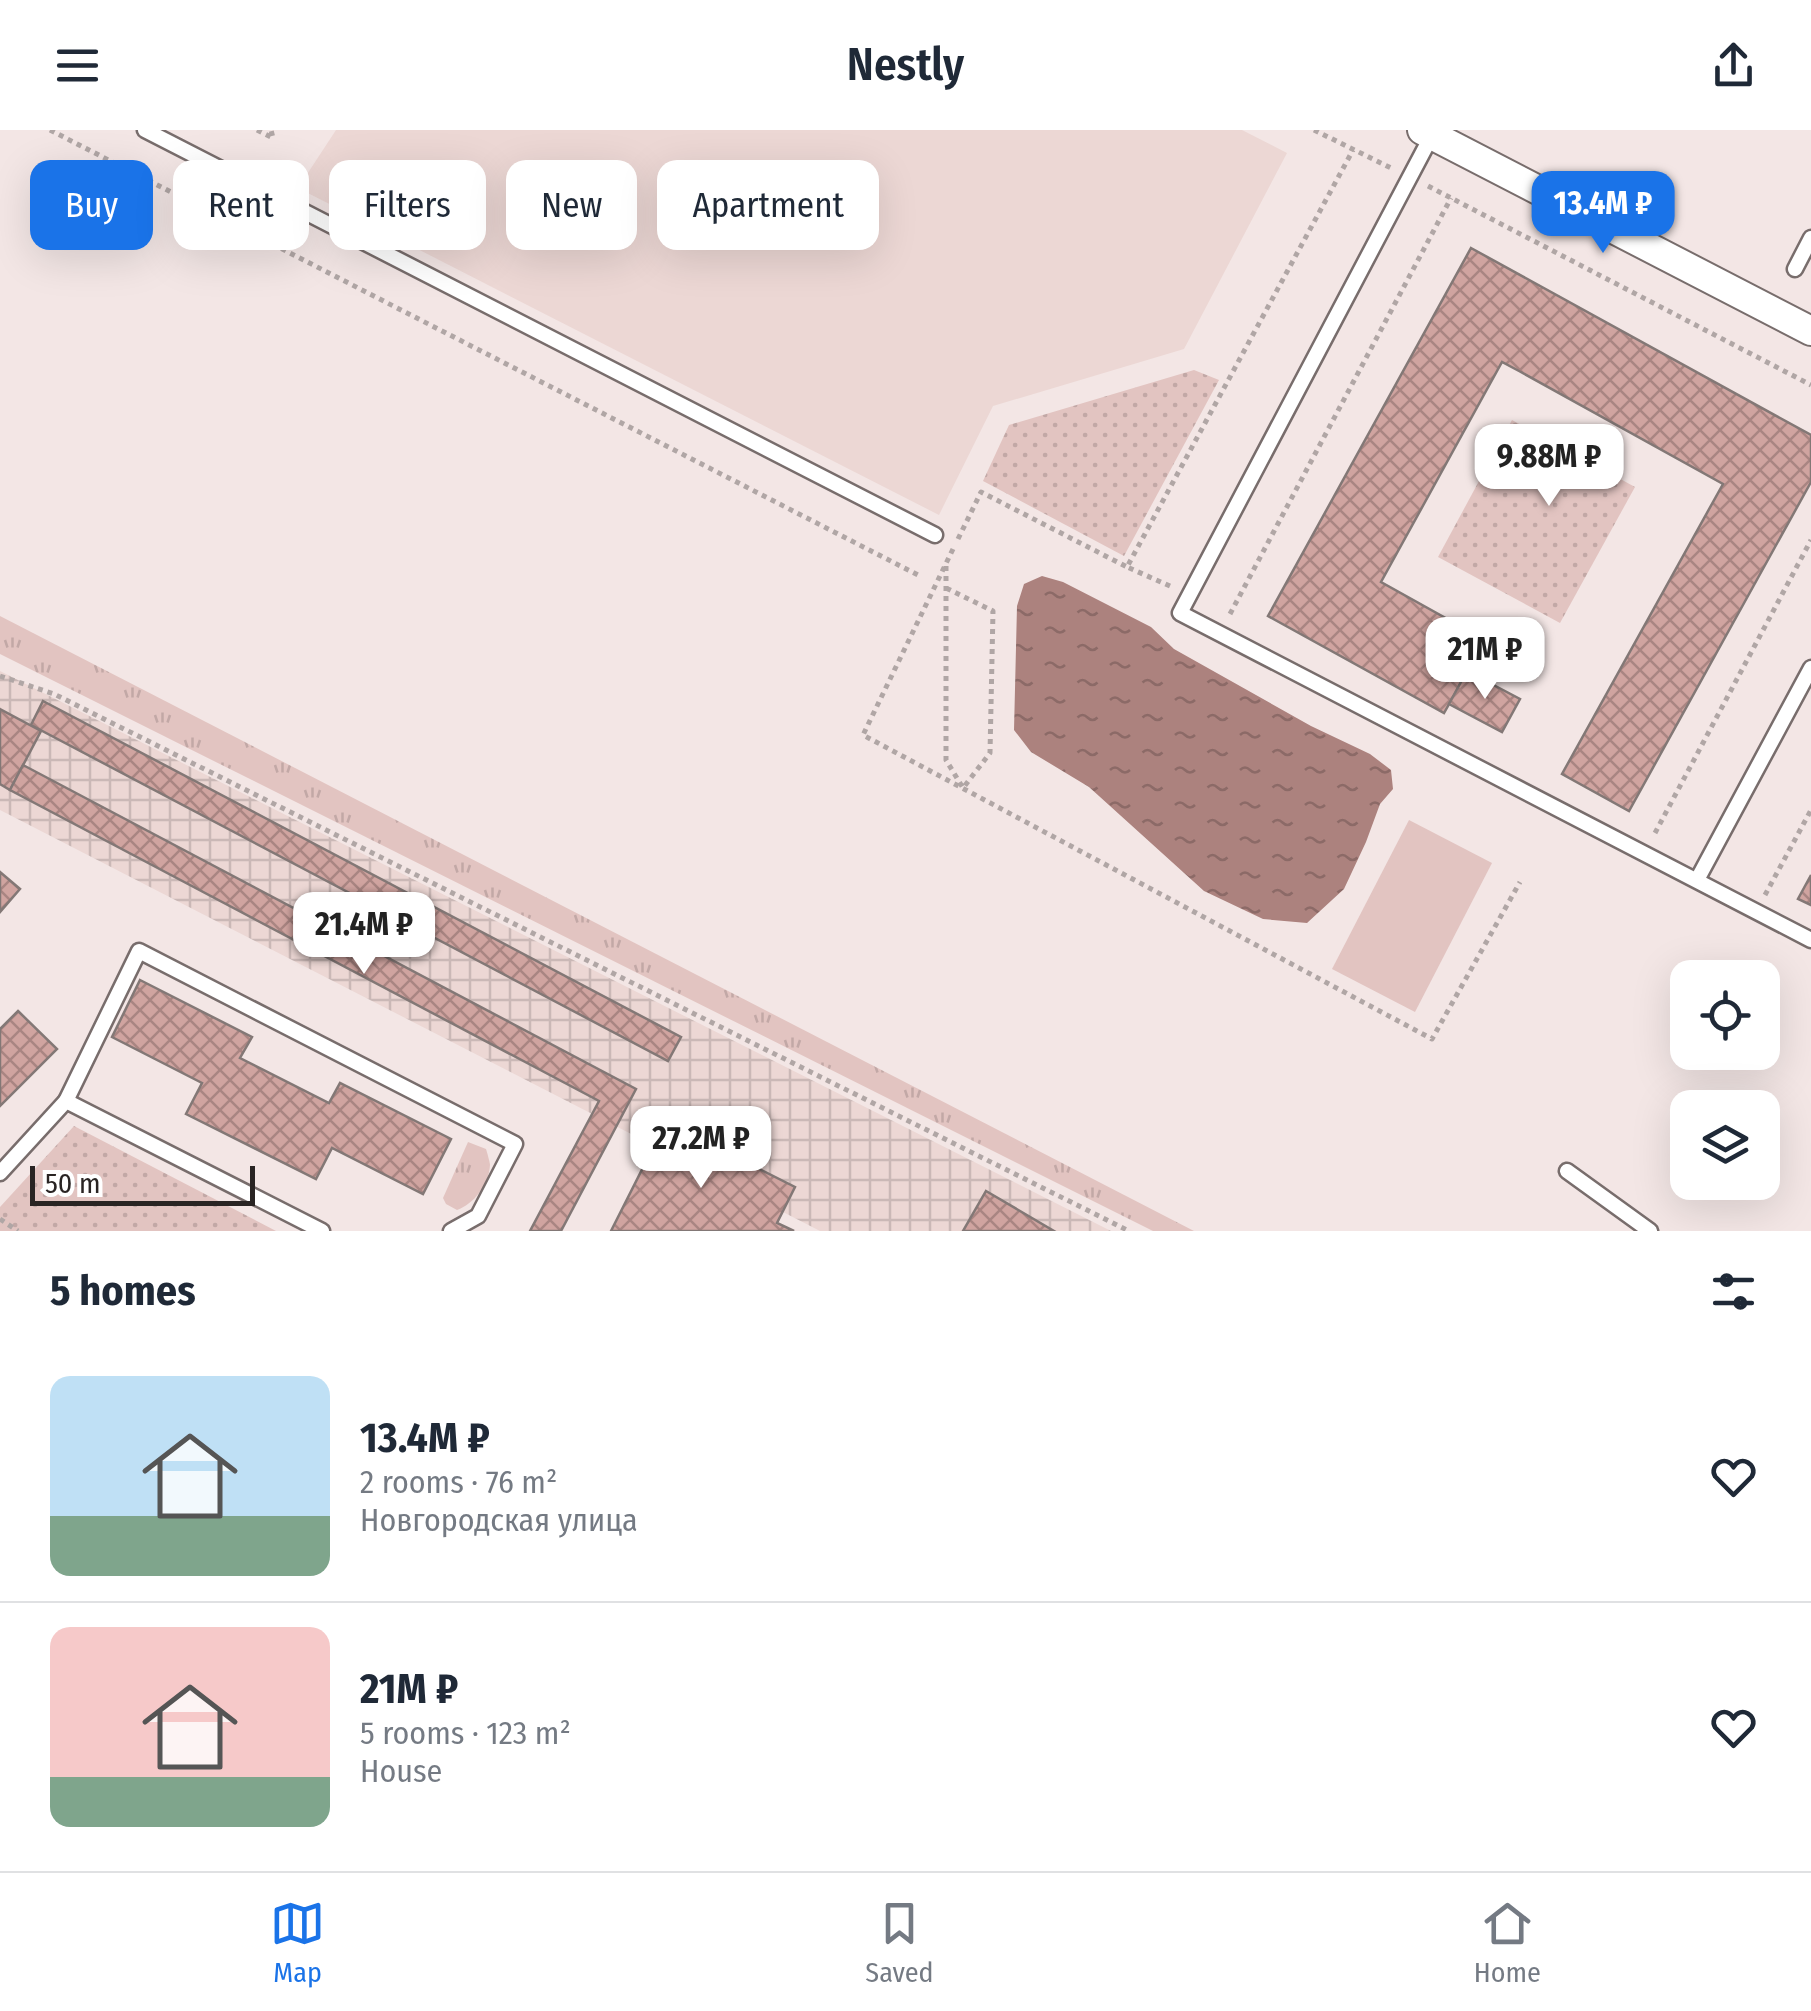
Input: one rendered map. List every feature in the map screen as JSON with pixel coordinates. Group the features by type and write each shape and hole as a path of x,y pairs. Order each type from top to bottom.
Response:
{"street":[{"path":"1427,133 1811,331"}],"lane":[{"path":"145,130 935,535"},
{"path":"1427,133 1409,177 1180,613 1811,940"},
{"path":"1796,270 1811,238"},
{"path":"1697,880 1811,668"},
{"path":"0,1173 66,1101 139,951 515,1144 478,1216 451,1231"},
{"path":"66,1101 322,1231"},
{"path":"1567,1171 1650,1231"}],"path":[{"path":"50,130 920,576"},
{"path":"257,130 273,138 271,130"},
{"path":"1314,130 1811,385"},
{"path":"1127,567 1352,150"},
{"path":"1452,198 1230,614 1127,567 981,492 863,735 1432,1040 1520,882"},
{"path":"1653,836 1811,540"},
{"path":"946,563 946,760 962,788"},
{"path":"946,588 993,611 990,754 962,788"},
{"path":"0,676 54,694 1130,1231"},
{"path":"1764,895 1811,810"},
{"path":"0,1219 18,1231"}],"shaded area":[{"path":"336,130 1242,130 1287,153 1184,349 993,406 939,515 420,250 486,250 486,160 329,160 329,204 309,194 309,171"},
{"path":"0,671 1111,1231 820,1231 0,810"}],"green space":[{"path":"1194,370 1219,380 1124,556 983,481 1009,425"},
{"path":"1512,420 1635,487 1560,623 1438,557"},
{"path":"0,616 1194,1231 1153,1231 0,654"},
{"path":"1409,820 1492,863 1415,1012 1332,969"},
{"path":"74,1126 276,1231 0,1231 0,1207"},
{"path":"468,1142 486,1149 489,1172 475,1198 457,1210 443,1198"}],"water":[{"path":"1042,576 1063,582 1151,627 1174,649 1311,726 1370,754 1391,770 1393,789 1380,804 1344,889 1307,923 1263,919 1204,891 1089,787 1031,752 1014,730 1017,606 1024,584"}],"building":[{"path":"1471,248 1811,435 1811,482 1629,811 1562,774 1723,484 1519,371 1502,362 1381,582 1485,640 1444,713 1268,616"},
{"path":"1467,671 1520,699 1502,732 1449,704"},
{"path":"43,701 681,1037 668,1061 31,725"},
{"path":"0,709 41,731 10,790 0,784"},
{"path":"23,765 636,1089 561,1231 530,1231 599,1101 10,790"},
{"path":"0,872 20,889 0,912"},
{"path":"1811,875 1811,905 1798,899"},
{"path":"140,980 252,1037 240,1058 329,1103 340,1083 451,1139 423,1194 332,1148 316,1179 186,1114 202,1083 112,1037"},
{"path":"18,1011 57,1049 0,1106 0,1029"},
{"path":"666,1122 795,1187 777,1223 794,1231 611,1231"},
{"path":"986,1191 1054,1231 963,1231"}]}
